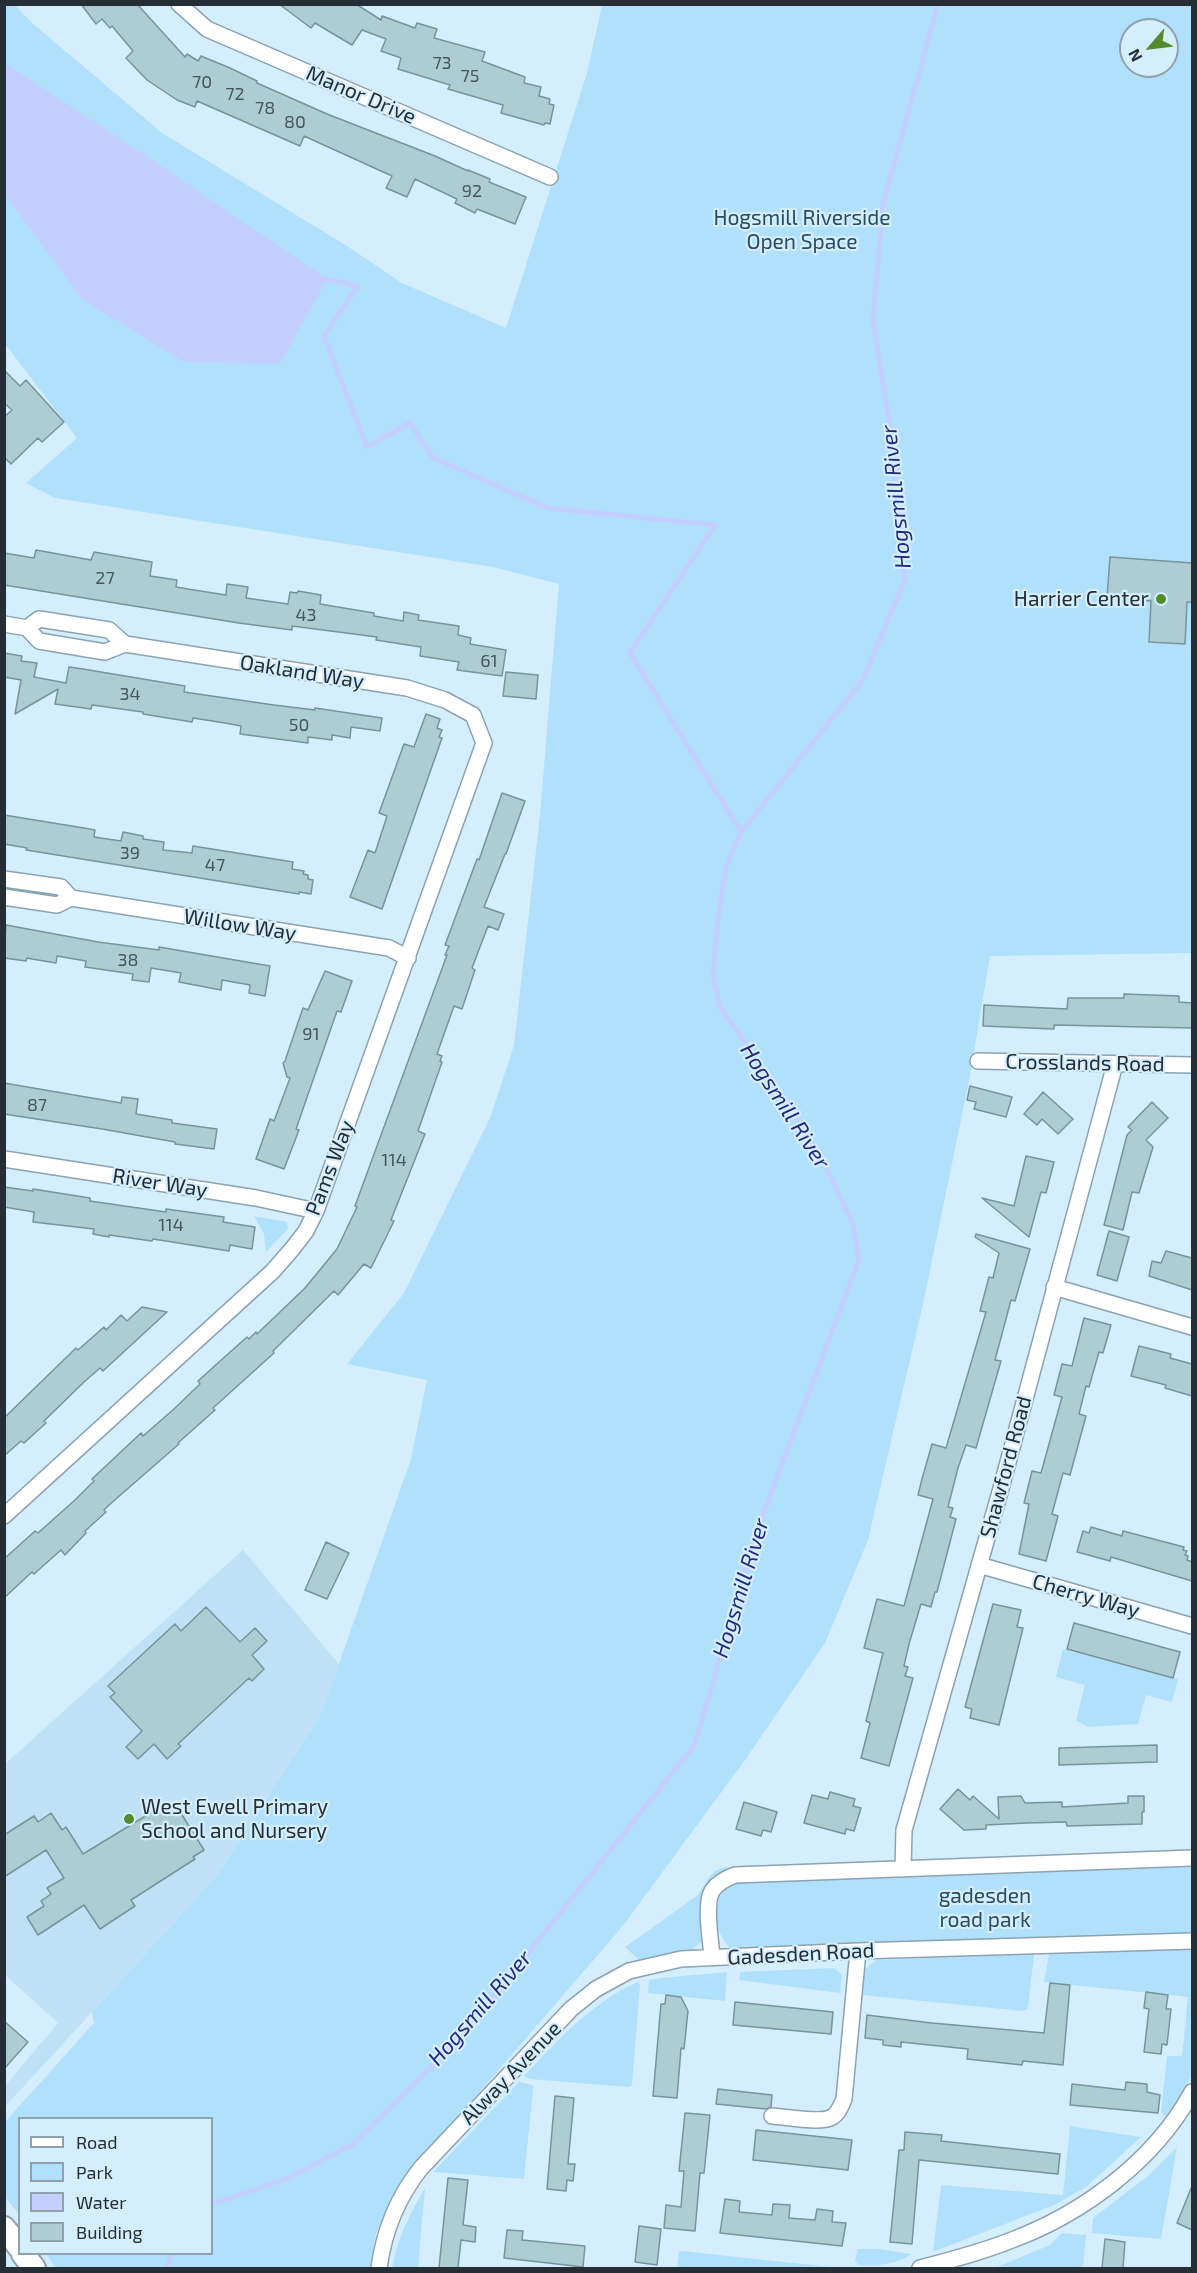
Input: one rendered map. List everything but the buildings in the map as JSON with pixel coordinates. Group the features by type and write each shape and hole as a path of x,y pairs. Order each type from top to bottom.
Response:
{"main road":[{"path":"4,2228 18,2246"},
{"path":"24,2255 34,2268"}],"street":[{"name":"Manor Drive","path":"179,4 207,29 550,177"},
{"name":"Oakland Way","path":"27,628 39,618 109,630 125,644"},
{"name":"Oakland Way","path":"4,624 27,628 39,641 105,652 125,644 407,688 445,700 474,715"},
{"name":"Pams Way","path":"4,1516 273,1271 294,1248 316,1211 483,749 482,734 474,715"},
{"name":"Willow Way","path":"4,879 61,887 71,898"},
{"name":"Willow Way","path":"4,897 57,905 71,898 389,948 408,958"},
{"name":"Crosslands Road","path":"978,1061 1192,1065"},
{"name":"Shawford Road","path":"903,1869 904,1830 980,1565 1115,1064"},
{"name":"River Way","path":"4,1159 256,1198 316,1211"},
{"path":"1054,1287 1192,1327"},
{"name":"Cherry Way","path":"980,1565 1192,1626"},
{"name":"Gadesden Road","path":"1192,1858 745,1874 728,1877 711,1893 709,1916 712,1958 858,1951 1192,1941"},
{"path":"772,2116 822,2120 831,2118 838,2111 844,2099 858,1951"},
{"name":"Alway Avenue","path":"379,2268 389,2223 409,2182 571,2009 596,1989 629,1971 681,1959 712,1958"},
{"path":"920,2268 947,2263 1014,2240 1089,2199 1140,2159 1181,2112 1192,2092"}],"shaded area":[{"name":"West Ewell Primary School and Nursery","path":"243,1550 339,1664 322,1712 218,1874 5,2107 5,2086 58,2023 5,1975 5,1764"}],"green space":[{"name":"Hogsmill Riverside Open Space","path":"5,5 15,5 31,22 162,133 347,246 402,283 506,328 587,73 602,5 1192,5 1192,953 990,956 969,1081 923,1304 868,1540 825,1643 745,1760 622,1927 401,2183 376,2233 370,2268 56,2268 47,2255 213,2255 213,2117 18,2117 18,2213 5,2197 5,2122 94,2023 92,2012 218,1874 322,1712 411,1459 427,1380 347,1364 404,1293 490,1118 514,1045 540,815 559,584 493,567 55,498 26,483 77,438 5,344"},
{"path":"254,1216 287,1222 288,1229 266,1252 264,1234"},
{"path":"1063,1649 1178,1679 1172,1702 1146,1695 1138,1724 1088,1727 1076,1720 1085,1685 1056,1677"},
{"path":"725,1867 730,1868 713,1876 707,1885 704,1936 701,1942 690,1951 641,1962 625,1947 698,1895 709,1877 715,1871"},
{"name":"gadesden road park","path":"1192,1867 1192,1935 740,1950 729,1947 716,1921 717,1903 721,1894 737,1882"},
{"path":"1192,1949 1192,2075 1180,2098 1166,2117 1161,2112 1167,2056 1182,2056 1188,1997 1044,1982 1049,1954"},
{"path":"1034,1954 1028,2008 1023,2011 862,1995 865,1969 876,1960"},
{"path":"834,1968 842,1975 840,1993 739,1980 740,1972"},
{"path":"727,1972 725,2001 648,1993 649,1980"},
{"path":"638,1982 640,1985 632,2085 629,2087 530,2079 524,2076 576,2023 621,1990"},
{"path":"519,2082 533,2085 524,2179 433,2172"},
{"path":"1070,2126 1141,2137 1086,2187 1054,2205 933,2252 941,2185 1063,2195"},
{"path":"1177,2147 1161,2239 1092,2233 1093,2218 1149,2175"},
{"path":"425,2188 418,2268 392,2268 405,2226"},
{"path":"1062,2233 1086,2235 1083,2268 995,2268 1050,2245"},
{"path":"858,2249 879,2249 911,2254 886,2264 858,2265 855,2260"},
{"path":"679,2252 840,2268 677,2268"}],"water":[{"path":"5,63 327,279 280,364 184,362 83,300 5,195"}],"waterway":[{"name":"Hogsmill River","path":"213,2204 288,2178 353,2144 460,2038 694,1746 763,1514 859,1260 853,1224 828,1171 802,1124 720,1007 713,975 726,866 741,832 862,681 905,580 892,441 873,320 883,204 938,4"},
{"path":"327,279 358,286 324,336 367,447 410,423 433,458 548,508 715,525 630,653 741,832"},
{"name":"Hogsmill River","path":"166,2268 172,2255"}],"place":[{"name":"Harrier Center","path":"1161,599"},
{"name":"West Ewell Primary School and Nursery","path":"129,1819"}]}
